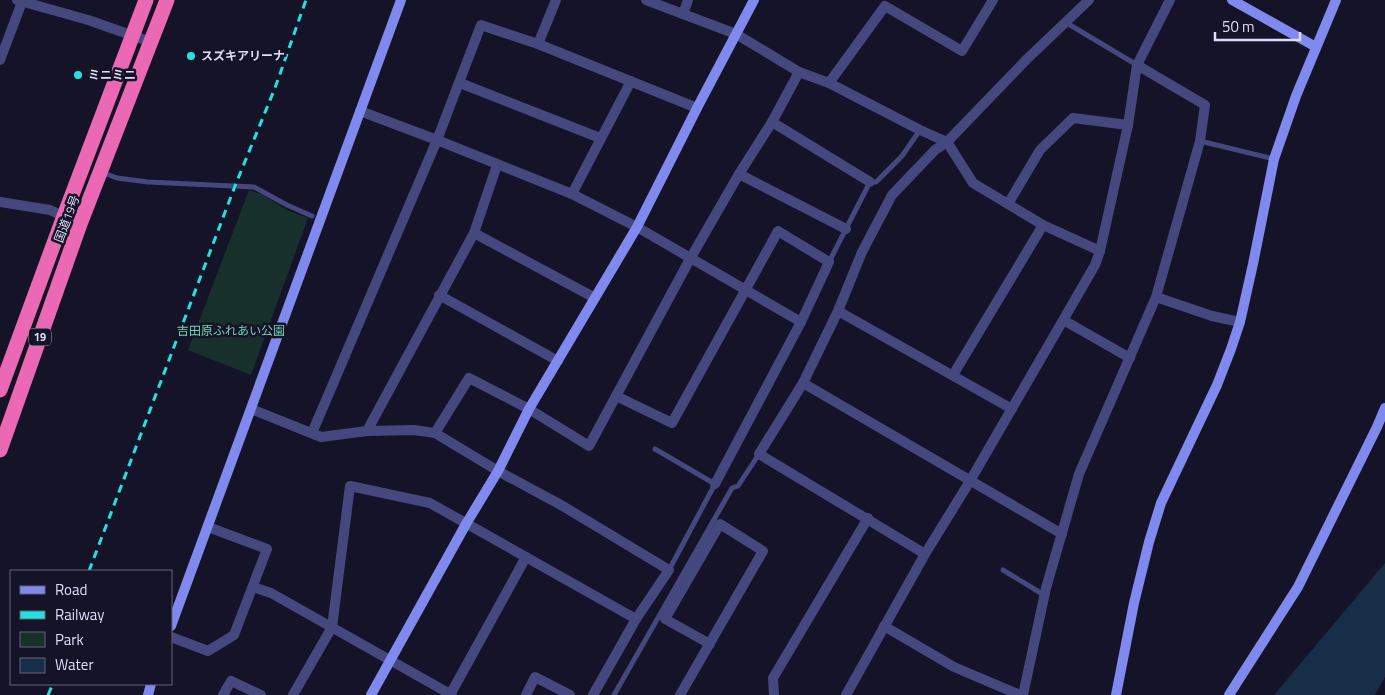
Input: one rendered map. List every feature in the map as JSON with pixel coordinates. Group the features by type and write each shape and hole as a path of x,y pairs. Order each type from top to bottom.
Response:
{"highway":[{"name":"国道19号","path":"0,390 146,0"},
{"name":"国道19号","path":"0,450 80,224 167,0"}],"street":[{"path":"172,623 401,0"},
{"path":"538,44 556,0"},
{"path":"646,0 736,34 799,72 829,83 947,142 973,183 1043,225 1100,251"},
{"path":"683,14 688,0"},
{"path":"371,695 466,524 498,471 529,409 637,227 754,0"},
{"path":"829,83 885,6 962,51 993,0"},
{"path":"925,554 759,454 803,383 838,311 862,252 892,195 935,150 947,142 1027,59 1089,0"},
{"path":"846,695 925,554 970,481 1095,265 1100,251 1128,125 1137,65 1170,0"},
{"path":"1232,0 1316,47"},
{"path":"1116,695 1134,603 1161,503 1217,385 1240,322 1274,160 1316,47 1336,0"},
{"path":"0,60 24,1 88,20 151,42"},
{"path":"312,433 437,140 481,25 538,44 697,108"},
{"path":"884,626 954,667 1022,695 1044,595 1079,474 1156,297 1200,141 1205,106 1137,65"},
{"path":"435,433 469,378 529,409 590,446 690,260 739,174 772,122 799,72"},
{"path":"572,194 631,81"},
{"path":"460,83 600,138"},
{"path":"360,111 572,194 637,227 690,260 801,322"},
{"path":"1008,204 1040,150 1073,118 1128,125"},
{"path":"772,122 870,182"},
{"path":"367,431 474,233 497,165"},
{"path":"739,174 846,229"},
{"path":"0,202 50,210 80,224"},
{"path":"953,375 1043,225"},
{"path":"616,396 672,424 778,231 829,262 801,322 715,484"},
{"path":"474,233 595,298"},
{"path":"439,295 558,361"},
{"path":"1156,297 1212,316 1240,322"},
{"path":"838,311 1012,409"},
{"path":"1064,321 1130,358"},
{"path":"803,383 1062,534"},
{"path":"1229,695 1298,587 1385,408"},
{"path":"251,409 321,437 367,431 414,430 435,433 498,471 561,505 669,570 636,619 593,695"},
{"path":"293,695 332,627 350,486 430,503 636,619"},
{"path":"774,695 773,678 868,518"},
{"path":"680,695 710,644 763,551 720,524 665,619 710,644"},
{"path":"172,637 208,651 234,635 267,549 208,527"},
{"path":"253,587 271,593 451,695 526,556"},
{"path":"526,695 536,677 570,695"},
{"path":"223,695 231,681 261,695"}],"lane":[{"path":"1065,22 1137,65"},
{"path":"829,262 870,182 876,182 902,156 920,130"},
{"path":"1200,141 1274,160"},
{"path":"101,172 117,178 148,182 254,187 312,216"},
{"path":"655,449 715,484 669,570"},
{"path":"614,695 732,488 738,486 759,454"},
{"path":"1002,570 1044,595"}],"green space":[{"name":"吉田原ふれあい公園","path":"249,190 263,195 287,210 308,218 251,375 188,350"}],"water":[{"path":"1385,563 1385,677 1375,695 1274,695"}],"railway":[{"path":"89,570 235,186 275,88 306,0"},
{"path":"48,695 53,685"}],"place":[{"name":"スズキアリーナ","path":"191,56"},
{"name":"ミニミニ","path":"78,75"}]}
